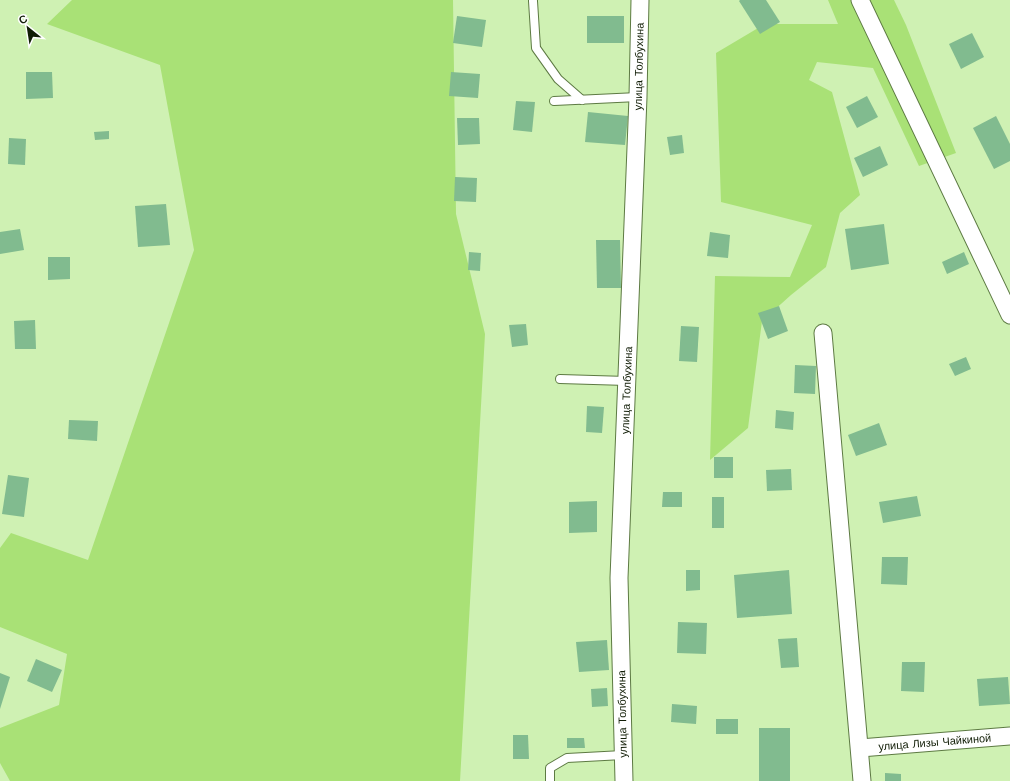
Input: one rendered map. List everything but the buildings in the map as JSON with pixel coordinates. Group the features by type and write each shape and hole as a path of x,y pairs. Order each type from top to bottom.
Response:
{"street":[{"name":"улица Толбухина","path":"624,781 620,578 638,97 640,0"},
{"path":"860,0 1010,315"},
{"path":"823,333 862,781"},
{"name":"улица Лизы Чайкиной","path":"860,748 1010,736"}],"lane":[{"path":"533,1 536,48 558,79 582,100"},
{"path":"554,101 638,97"},
{"path":"560,379 627,381"},
{"path":"550,781 550,768 567,758 623,755"}],"green space":[{"path":"72,0 453,0 456,214 485,334 460,781 10,781 0,763 0,728 59,705 67,654 0,627 0,548 11,533 88,560 194,250 160,65 47,24"},
{"path":"828,0 894,0 906,25 956,153 919,166 873,68 817,62 809,80 832,92 860,195 840,213 826,267 762,321 748,428 710,460 715,276 790,277 812,225 721,202 716,53 765,24 838,24"}]}
